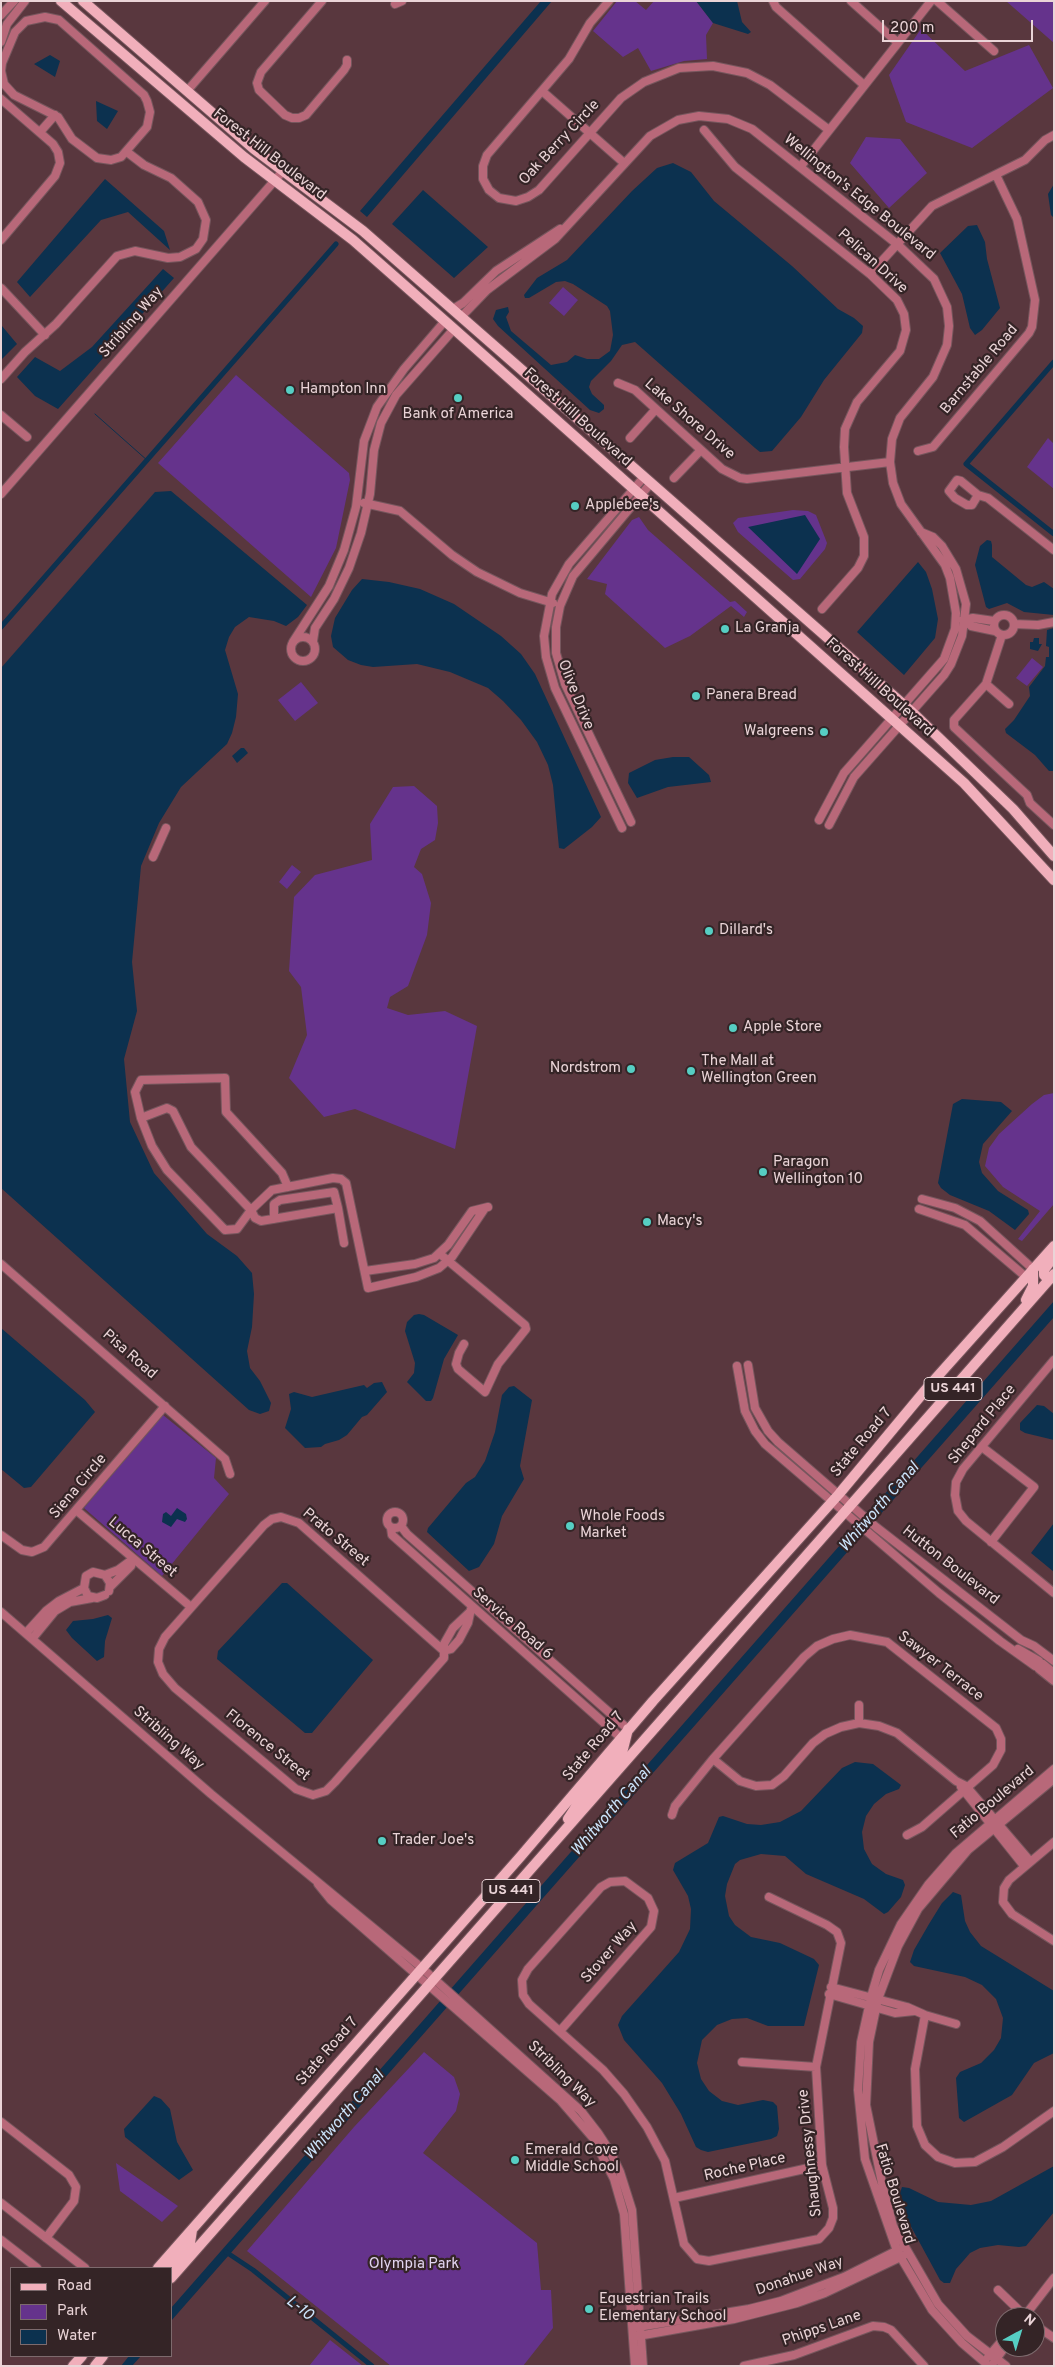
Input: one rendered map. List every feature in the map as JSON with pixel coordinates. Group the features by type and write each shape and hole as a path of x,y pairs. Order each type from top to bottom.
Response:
{"main road":[{"name":"Forest Hill Boulevard","path":"62,1 274,182 353,240 423,301 978,797 1054,880"},
{"name":"Forest Hill Boulevard","path":"83,1 283,171 362,231 908,708 1006,802 1054,856"},
{"path":"163,88 180,92 187,91"},
{"path":"423,301 446,314 461,317"},
{"path":"445,321 459,324 480,333"},
{"name":"State Road 7","path":"159,2267 419,1971 628,1729 740,1602 836,1498 928,1387 1054,1246"},
{"path":"1051,1277 1044,1275 1044,1270 1054,1256"},
{"path":"1012,1322 1033,1286 1030,1273"},
{"name":"State Road 7","path":"172,2277 1051,1277"},
{"path":"554,1841 581,1799 623,1749 628,1729"},
{"path":"256,2182 254,2172 256,2164 272,2139"},
{"path":"214,2229 232,2200 234,2194 232,2185"},
{"path":"169,2267 190,2243 192,2230"}],"street":[{"path":"1,15 14,1"},
{"path":"2,38 4,22 25,1"},
{"path":"187,91 265,1"},
{"path":"322,1 261,72 257,83 259,90 288,117 300,118 306,115 344,70 347,60"},
{"name":"Oak Berry Circle","path":"609,1 590,24 569,58 484,161 483,179 494,195 510,201 528,197 538,190 621,98 644,82 668,71 700,66 730,68 759,78 779,91 828,130"},
{"path":"773,1 776,7 864,85"},
{"path":"851,1 897,42"},
{"path":"801,166 897,42 932,1"},
{"path":"937,1 994,51"},
{"path":"48,16 59,20 144,95 150,109 149,120 145,130 127,152 121,157 111,160 97,158 72,140 63,122 55,115 14,94 6,87 2,77 2,63 15,32 22,24 33,18 48,16"},
{"path":"542,91 624,163"},
{"path":"1,100 40,132 56,149 60,159 58,170 1,240"},
{"path":"40,132 55,115"},
{"name":"Wellington's Edge Boulevard","path":"461,317 488,290 555,239 642,143 659,130 678,120 708,116 728,119 747,126 801,166 897,244 934,279 943,296 949,326 947,344 938,367 906,409 896,428 890,462 893,483 901,504 945,565 950,578 956,620 949,650 908,708"},
{"name":"Pelican Drive","path":"704,130 735,167 870,274 897,300 904,314 906,330 900,351 857,402 848,419 844,438 847,493 864,537 864,556 858,568 822,609"},
{"path":"870,274 932,206 1025,160 1054,135"},
{"path":"3,375 45,335 118,256 135,251 168,258 180,257 196,249 203,239 206,220 198,202 170,178 144,165 127,152"},
{"name":"Stribling Way","path":"1,494 283,171"},
{"name":"Barnstable Road","path":"918,451 933,447 1029,333 1035,318 1035,300 1017,219 996,175"},
{"name":"Wellington's Edge Boulevard","path":"453,309 464,303 496,271 566,226"},
{"path":"1,288 45,335"},
{"path":"445,321 386,391 370,424 363,453 353,523 338,567 329,586 293,642 292,654 297,660 306,661 315,653 313,641 316,628 334,599 349,568 361,533 368,503 374,455 381,423 396,395 454,329"},
{"name":"Lake Shore Drive","path":"618,383 635,390 727,473 747,479 890,462"},
{"path":"630,438 656,409"},
{"path":"1,415 28,437"},
{"path":"674,478 700,450"},
{"path":"363,453 374,455"},
{"name":"Olive Drive","path":"622,828 576,735 551,678 544,636 550,602 569,564 648,480"},
{"name":"Olive Drive","path":"631,822 584,727 561,674 555,645 560,606 573,576 637,492"},
{"path":"978,495 988,498 1054,550"},
{"path":"357,502 400,511 452,555 477,572 520,593 560,606"},
{"name":"Wellington's Edge Boulevard","path":"819,820 844,773 891,719 908,708 951,664 962,636 966,620 965,598 956,569 942,546 933,537 921,532"},
{"path":"994,621 999,616 1005,615 1011,618 1014,624"},
{"path":"956,620 972,618 994,621"},
{"path":"966,620 971,626 998,633 1010,633 1014,624"},
{"path":"994,621 998,633 986,684 954,720 954,727 1027,795 1030,803 1054,824"},
{"path":"1014,624 1038,625 1054,622"},
{"path":"293,642 301,637 313,641"},
{"path":"986,684 1009,704"},
{"path":"829,825 854,777 899,726 908,708"},
{"path":"153,857 166,828"},
{"path":"288,1187 282,1173 226,1112 225,1078 141,1080 136,1092 141,1118 152,1146 167,1170 224,1230 233,1231 272,1190 288,1187 333,1178 341,1179 346,1183 368,1288 430,1272 447,1262 488,1208 476,1209 472,1212 440,1254 426,1262 365,1271"},
{"path":"141,1118 167,1108 173,1111 192,1147 251,1210 255,1218 261,1221 338,1208"},
{"path":"274,1219 274,1204 280,1200 334,1192 344,1243"},
{"path":"922,1199 955,1208 980,1221 1030,1273"},
{"path":"919,1209 965,1225 1030,1273"},
{"path":"440,1254 447,1262 525,1325 526,1329 498,1364 485,1392 458,1369 456,1364 464,1344"},
{"name":"Pisa Road","path":"1,1264 225,1459 230,1474"},
{"path":"406,1265 408,1278"},
{"path":"388,1267 390,1282"},
{"name":"Shepard Place","path":"1053,1362 963,1469 956,1482 955,1495 958,1511 966,1521 1054,1592"},
{"path":"748,1365 755,1408 768,1431 836,1498"},
{"path":"737,1366 745,1411 754,1431 777,1454 849,1509"},
{"name":"Siena Circle","path":"1,1535 22,1550 32,1552 48,1544 165,1406"},
{"path":"982,1447 1034,1487 991,1542"},
{"name":"Hutton Boulevard","path":"849,1509 861,1513 876,1527 1021,1640 1034,1646 1054,1661"},
{"name":"Hutton Boulevard","path":"849,1509 855,1521 1000,1641 1054,1673"},
{"name":"Lucca Street","path":"76,1510 191,1607"},
{"path":"392,1512 398,1512 402,1516 401,1526 391,1528 386,1520 392,1512"},
{"name":"Prato Street","path":"191,1607 264,1525 272,1519 289,1518 299,1523 444,1651"},
{"name":"Service Road 6","path":"401,1526 407,1534 628,1729"},
{"name":"Service Road 6","path":"391,1528 392,1536 471,1610 621,1738"},
{"path":"105,1575 118,1570 133,1559"},
{"path":"29,1636 55,1611 70,1602 92,1598 109,1589 131,1566 133,1559"},
{"path":"92,1598 84,1588 84,1580 89,1573 98,1571 105,1575 109,1589"},
{"path":"29,1636 46,1611 59,1601 84,1588"},
{"name":"Florence Street","path":"191,1607 165,1637 160,1649 158,1662 163,1674 175,1688 296,1789 306,1794 319,1794 326,1791 335,1782 444,1658 444,1644 453,1628 471,1610"},
{"name":"Stribling Way","path":"1,1612 318,1884 331,1900 432,1982 578,2118 604,2157 620,2195 624,2214 635,2366"},
{"name":"Sawyer Terrace","path":"672,1816 674,1806 713,1759 804,1657 817,1646 833,1639 850,1635 887,1642 996,1728 1001,1739 1001,1750 993,1764 922,1827 907,1835"},
{"name":"Hutton Boulevard","path":"1000,1641 1028,1654 1054,1681"},
{"path":"1028,1654 1034,1646"},
{"path":"858,1705 859,1723"},
{"path":"713,1759 740,1781 756,1786 772,1785 784,1776 813,1743 825,1734 841,1727 859,1723 879,1726 897,1733 964,1788 1027,1864"},
{"name":"Fatio Boulevard","path":"994,1824 1054,1769"},
{"name":"Fatio Boulevard","path":"989,2362 938,2304 893,2226 866,2105 868,2042 879,1970 901,1924 928,1885 956,1853 1054,1779"},
{"path":"1054,1842 1009,1880 1004,1888 1003,1902 1012,1914 1054,1941"},
{"name":"Stover Way","path":"560,2031 651,1927 654,1911 648,1898 625,1880 610,1882"},
{"name":"Shaughnessy Drive","path":"610,1882 600,1887 528,1969 522,1980 523,1995 529,2004 603,2070 624,2094 647,2127 665,2161 684,2244 697,2259 709,2261 819,2239 830,2228 834,2218 822,2165 816,2067 830,1990 841,1944 837,1932 827,1924 769,1897"},
{"path":"830,1990 914,2011 956,2024"},
{"name":"Fatio Boulevard","path":"874,2002 861,2042 858,2090 864,2149 879,2201 898,2254 932,2310 962,2343 989,2362 1006,2366"},
{"name":"Stribling Way","path":"456,2004 566,2096 598,2133 610,2153 623,2181 632,2210 643,2366"},
{"path":"926,2015 915,2069 917,2126 925,2145 938,2157 955,2163 975,2162 1003,2148 1054,2112"},
{"path":"742,2062 816,2067"},
{"path":"1,2122 69,2175 76,2187 74,2200 46,2238"},
{"name":"Roche Place","path":"674,2198 822,2165"},
{"path":"1,2203 84,2267"},
{"path":"1,2240 36,2267"},
{"name":"Donahue Way","path":"642,2336 734,2319 797,2303 825,2293 906,2250"},
{"name":"Donahue Way","path":"632,2332 637,2326 749,2309 798,2295 898,2254"},
{"path":"1032,2307 1054,2278"},
{"path":"998,2290 1015,2307"},
{"path":"693,2317 694,2326"},
{"name":"Phipps Lane","path":"744,2366 794,2355 873,2326 892,2330 924,2366"},
{"path":"632,2332 642,2336"}],"green space":[{"path":"617,1 635,1 646,10 654,1 696,1 713,23 706,35 707,59 684,61 651,71 638,48 623,57 593,31"},
{"path":"1006,1 1054,1 1054,43"},
{"path":"921,29 965,71 1029,45 1053,88 972,148 906,122 889,75"},
{"path":"866,137 900,139 927,173 889,208 850,163"},
{"path":"563,287 578,300 564,316 549,303"},
{"path":"236,375 349,473 350,480 336,548 311,597 158,463"},
{"path":"1048,438 1054,444 1054,489 1027,467"},
{"path":"793,510 808,511 816,515 827,543 825,549 800,579 793,580 738,532 733,523 738,518"},
{"path":"639,517 648,530 730,602 735,601 747,612 744,617 731,606 690,636 665,648 605,594 607,584 587,579 632,520"},
{"path":"1032,658 1043,667 1027,686 1016,678"},
{"path":"301,682 318,703 295,721 278,700"},
{"path":"414,786 437,806 438,823 435,840 421,849 414,867 422,874 431,903 427,935 408,986 390,997 387,1008 408,1015 445,1011 477,1026 455,1149 355,1109 324,1117 289,1078 307,1035 301,987 289,971 294,897 315,875 372,860 370,824 393,787"},
{"path":"292,865 301,872 287,889 279,882"},
{"path":"1054,1093 1054,1204 1022,1241 1018,1239 1040,1211 1003,1187 985,1166 989,1148 999,1134 1044,1095"},
{"path":"163,1415 216,1458 214,1478 229,1494 162,1576 84,1508"},
{"name":"Olympia Park","path":"424,2052 454,2077 460,2094 456,2111 423,2153 537,2243 541,2290 551,2290 553,2328 523,2366 391,2366 247,2251 354,2127"},
{"path":"116,2163 178,2206 162,2222 120,2191"},
{"path":"330,2340 363,2366 309,2366"}],"water":[{"path":"541,1 552,1 367,217 360,211"},
{"path":"696,1 737,1 742,22 751,32 748,34 713,23"},
{"path":"50,55 60,61 55,77 34,64"},
{"path":"96,101 118,111 107,129 97,121"},
{"path":"673,163 691,172 714,201 792,266 838,309 854,318 863,326 862,333 824,380 801,417 772,451 760,452 635,342 622,345 611,361 591,381 589,387 592,394 604,405 604,409 599,413 590,410 498,326 493,319 496,310 508,307 509,312 506,317 511,331 551,365 567,362 575,355 587,359 599,359 610,351 613,335 610,311 607,306 573,284 565,281 556,282 529,298 525,298 524,295 537,278 567,260 632,191 657,168"},
{"path":"105,179 164,231 170,250 128,212 101,220 30,297 17,282"},
{"path":"1054,184 1054,218 1051,215 1048,194"},
{"path":"423,190 488,247 454,278 392,224"},
{"path":"977,225 985,242 987,259 1000,308 982,330 975,335 970,328 962,294 940,253 968,226"},
{"path":"163,269 174,278 58,409 35,396 17,377 35,357 60,371 92,347"},
{"path":"1,307 2,326 17,344 1,360"},
{"path":"171,491 307,605 298,617 286,626 274,621 249,617 235,627 229,637 225,650 238,694 236,717 232,733 227,744 181,787 159,823 141,866 132,962 137,1011 124,1059 130,1122 154,1173 207,1234 237,1256 252,1273 254,1294 252,1327 247,1351 250,1368 260,1381 271,1403 269,1411 260,1414 249,1410 1,1188 1,668 155,492"},
{"path":"805,515 820,539 797,574 748,527"},
{"path":"987,540 991,541 992,557 1026,585 1032,587 1044,582 1054,589 1054,615 1024,612 1007,603 989,609 986,607 975,565 980,546"},
{"path":"918,562 926,572 932,589 938,619 935,638 904,675 857,632"},
{"path":"362,579 389,582 420,589 454,604 501,636 521,654 535,674 601,817 592,827 564,849 559,848 553,785 548,765 537,742 521,720 488,688 450,672 417,664 373,667 361,665 348,660 333,647 331,636 335,618 352,590"},
{"path":"1054,628 1054,771 1049,771 1035,755 1006,733 1005,729 1014,720 1030,696 1029,687 1045,666 1046,657 1049,657 1049,647 1046,646 1047,630"},
{"path":"1034,638 1039,638 1039,644 1042,644 1038,651 1030,649 1030,642 1033,642"},
{"path":"241,748 244,748 248,753 237,763 232,756"},
{"path":"689,757 709,775 711,782 668,787 637,798 628,783 629,773 655,760"},
{"path":"962,1099 1001,1102 1012,1111 983,1144 979,1162 982,1173 998,1191 1028,1210 1029,1214 1015,1230 989,1211 950,1195 938,1183 953,1104"},
{"name":"Whitworth Canal","path":"1054,1301 1054,1317 172,2320 172,2307"},
{"path":"419,1314 458,1335 444,1359 431,1401 426,1401 407,1382 414,1373 415,1363 405,1331 407,1322 414,1315"},
{"path":"1,1328 85,1400 95,1412 31,1487 24,1488 1,1469"},
{"path":"382,1382 387,1392 347,1435 339,1440 321,1447 305,1448 285,1428 291,1409 289,1394 294,1392 312,1397 364,1385 367,1388 374,1383"},
{"path":"514,1386 532,1400 520,1466 524,1479 502,1516 494,1544 479,1567 469,1571 427,1532 428,1528 466,1483 475,1477 485,1461 495,1432 502,1395 509,1387"},
{"path":"1037,1405 1044,1406 1054,1414 1054,1440 1020,1430 1020,1423"},
{"path":"177,1508 186,1514 187,1519 185,1522 177,1519 171,1527 162,1522 163,1514 166,1512 171,1516"},
{"path":"1054,1523 1054,1572 1031,1553"},
{"path":"282,1583 287,1583 373,1660 312,1733 305,1733 217,1659 218,1651"},
{"path":"108,1615 112,1618 105,1641 104,1657 97,1661 66,1630 73,1621"},
{"path":"855,1762 873,1764 901,1785 899,1789 886,1794 874,1804 866,1816 862,1832 864,1849 872,1864 886,1874 903,1880 905,1885 901,1897 884,1914 864,1899 806,1874 785,1856 761,1854 740,1860 735,1864 727,1884 725,1896 729,1916 735,1925 751,1937 780,1943 814,1959 819,1965 804,2026 768,2026 747,2018 732,2019 717,2025 702,2040 697,2063 701,2079 709,2091 722,2101 738,2105 763,2100 773,2102 777,2106 779,2129 777,2136 771,2139 708,2152 701,2150 696,2147 681,2114 662,2083 624,2040 618,2025 622,2016 679,1952 690,1929 691,1909 688,1896 673,1870 675,1863 708,1843 719,1817 723,1816 747,1824 761,1825 780,1822 801,1811 842,1768"},
{"path":"953,1892 961,1895 965,1921 970,1932 981,1946 1054,1991 1054,2053 1034,2063 1012,2095 964,2122 959,2118 956,2078 960,2072 981,2063 994,2050 1001,2038 1003,2018 996,1999 982,1985 965,1977 914,1966 910,1962 914,1950 929,1924 942,1903"},
{"path":"154,2096 161,2099 170,2109 177,2142 193,2170 179,2180 125,2137 124,2129"},
{"path":"1054,2166 1054,2212 1026,2246 998,2245 980,2248 970,2253 956,2269 950,2283 944,2283 940,2280 909,2223 899,2196 902,2187 909,2188 938,2202 971,2205 991,2201"},
{"path":"128,2357 140,2357 132,2366 121,2366"}],"waterway":[{"path":"1,627 336,244"},
{"path":"1054,362 966,464 1054,534"},
{"path":"95,414 148,461"},
{"name":"L-10","path":"226,2252 253,2270 372,2366"}],"place":[{"name":"Hampton Inn","path":"290,390"},
{"name":"Bank of America","path":"458,398"},
{"name":"Applebee's","path":"575,506"},
{"name":"La Granja","path":"725,629"},
{"name":"Panera Bread","path":"696,696"},
{"name":"Walgreens","path":"824,732"},
{"name":"Dillard's","path":"709,931"},
{"name":"Apple Store","path":"733,1028"},
{"name":"Nordstrom","path":"631,1069"},
{"name":"The Mall at Wellington Green","path":"691,1071"},
{"name":"Paragon Wellington 10","path":"763,1172"},
{"name":"Macy's","path":"647,1222"},
{"name":"Whole Foods Market","path":"570,1526"},
{"name":"Trader Joe's","path":"382,1841"},
{"name":"Emerald Cove Middle School","path":"515,2160"},
{"name":"Equestrian Trails Elementary School","path":"589,2309"}]}
